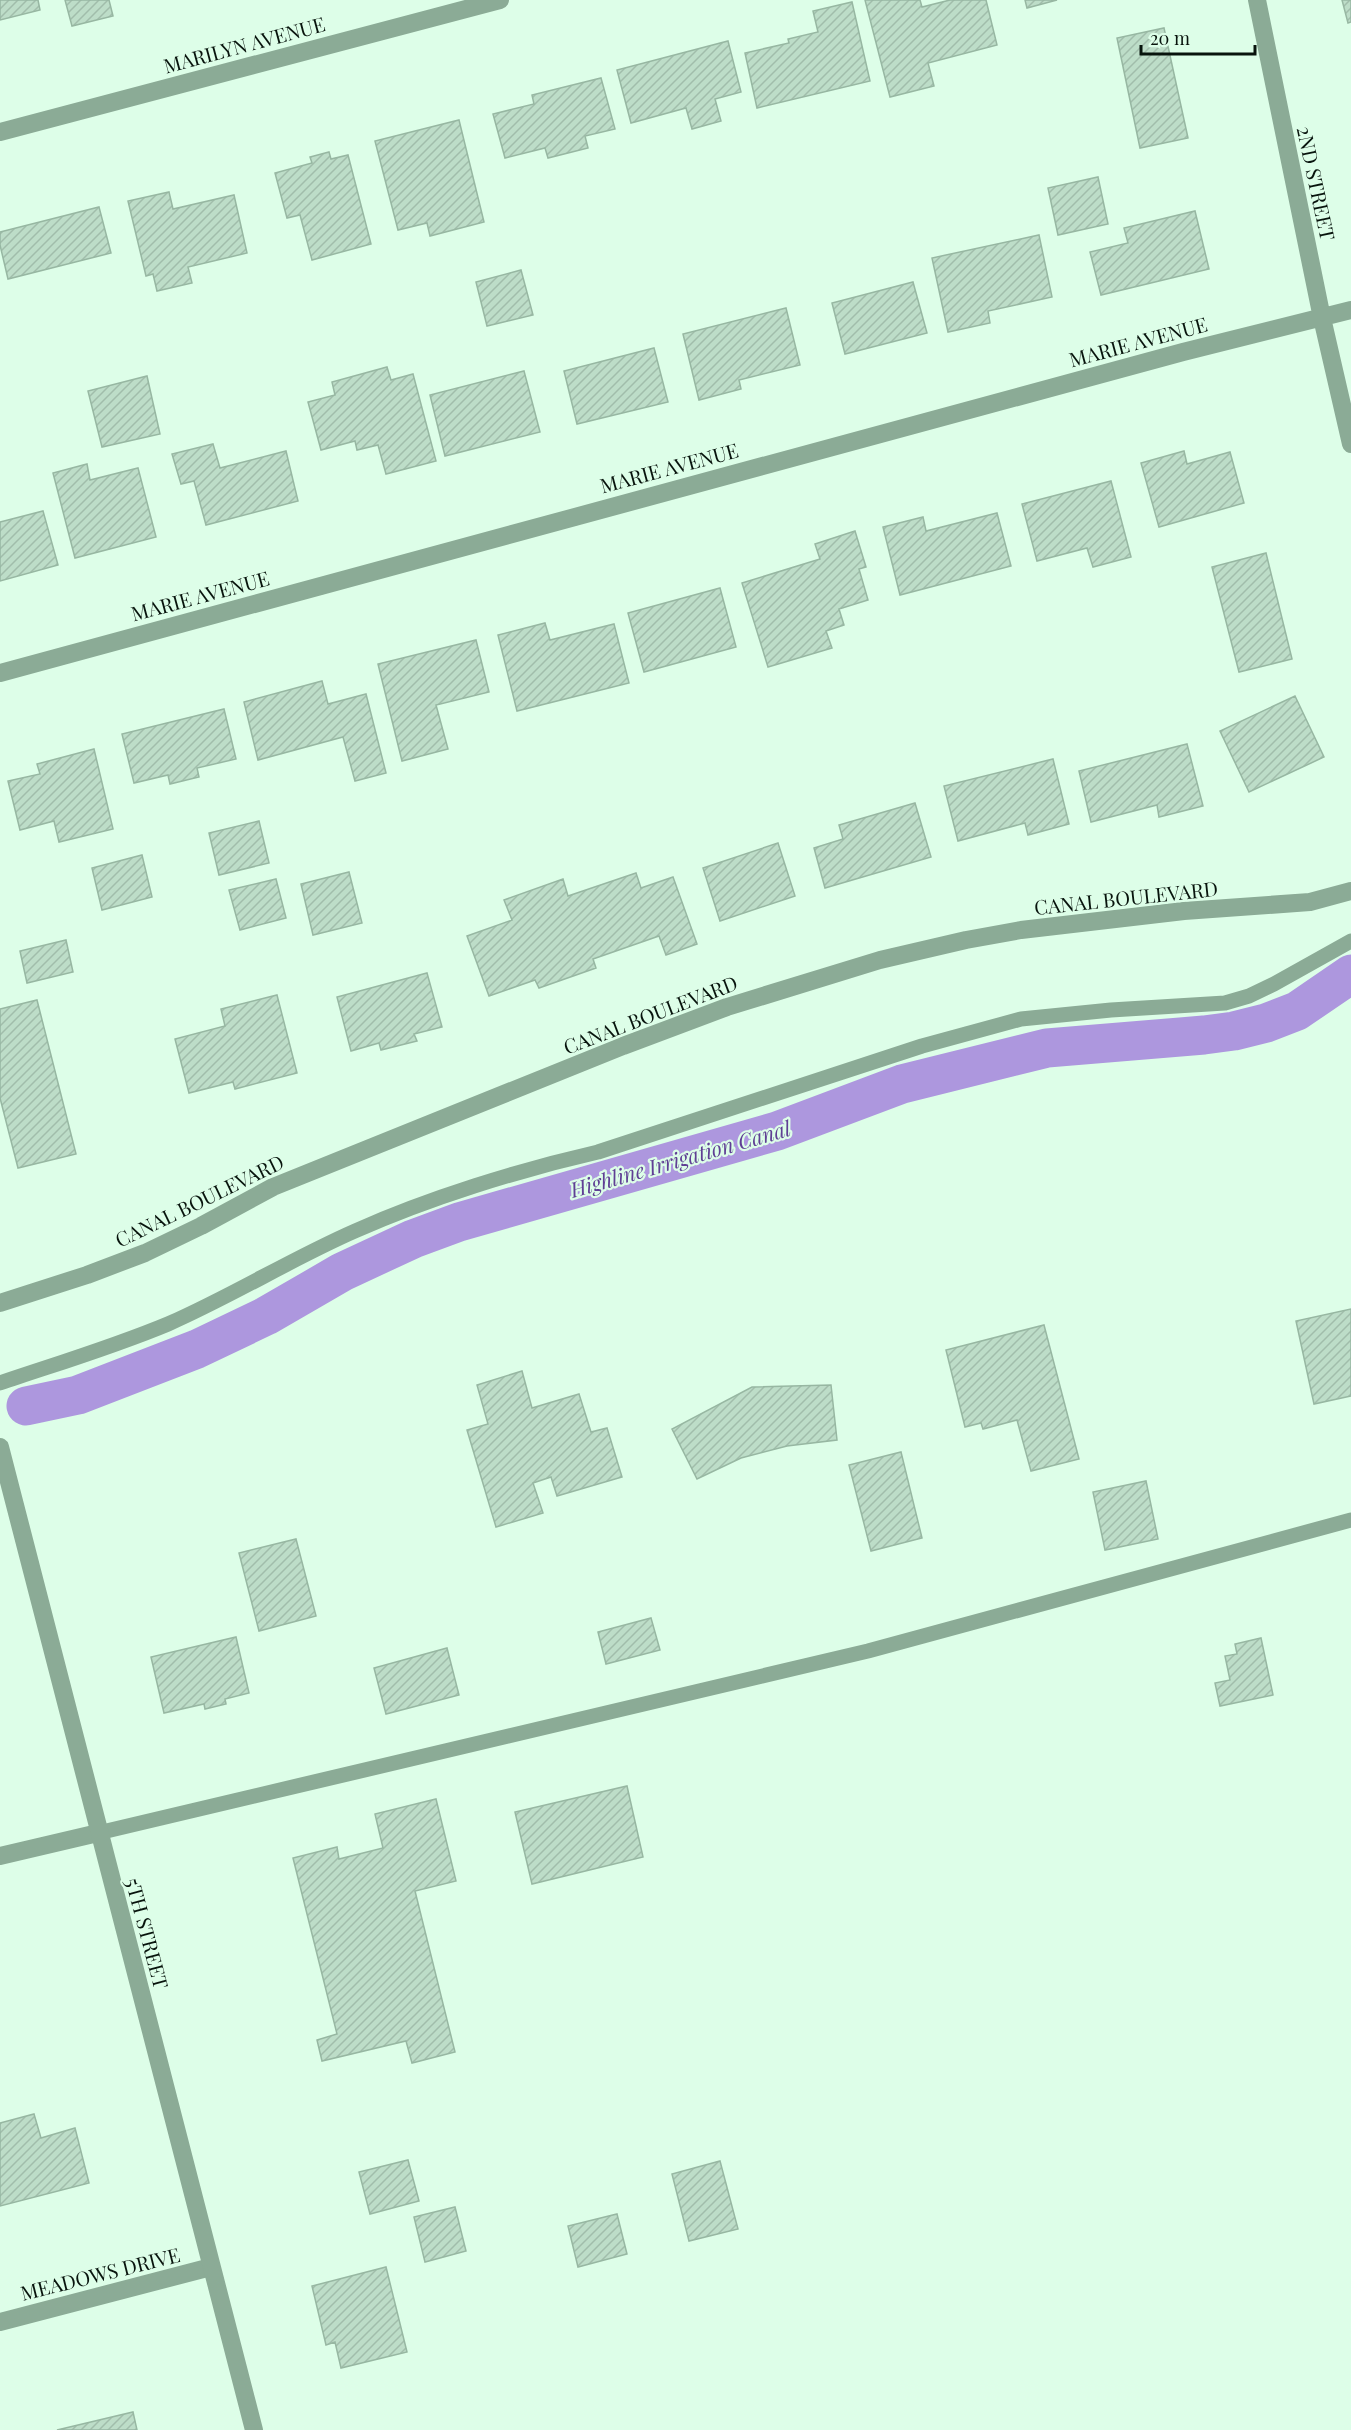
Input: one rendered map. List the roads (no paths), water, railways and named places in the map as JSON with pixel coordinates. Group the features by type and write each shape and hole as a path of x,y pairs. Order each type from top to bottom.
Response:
{"street":[{"name":"MARILYN AVENUE","path":"0,132 500,0"},
{"name":"2ND STREET","path":"1257,0 1322,318 1351,444"},
{"name":"MARIE AVENUE","path":"0,673 1136,364 1351,310"},
{"name":"CANAL BOULEVARD","path":"0,1303 87,1275 145,1253 273,1187 623,1046 727,1007 880,960 1021,930 1184,911 1310,902 1351,891"},
{"name":"5TH STREET","path":"0,1447 254,2430"},
{"path":"0,1856 98,1833"},
{"name":"MEADOWS DRIVE","path":"0,2322 211,2267"}],"lane":[{"path":"0,1383 165,1325 207,1307 299,1257 357,1230 464,1190 555,1162 598,1152 922,1046 1021,1019 1111,1010 1225,1003 1274,984 1351,940"},
{"path":"98,1833 868,1652 1351,1520"}],"waterway":[{"name":"Highline Irrigation Canal","path":"26,1406 78,1395 197,1349 266,1316 342,1272 413,1239 459,1222 777,1131 902,1084 1047,1048 1204,1035 1266,1023 1297,1011 1351,974"}]}
